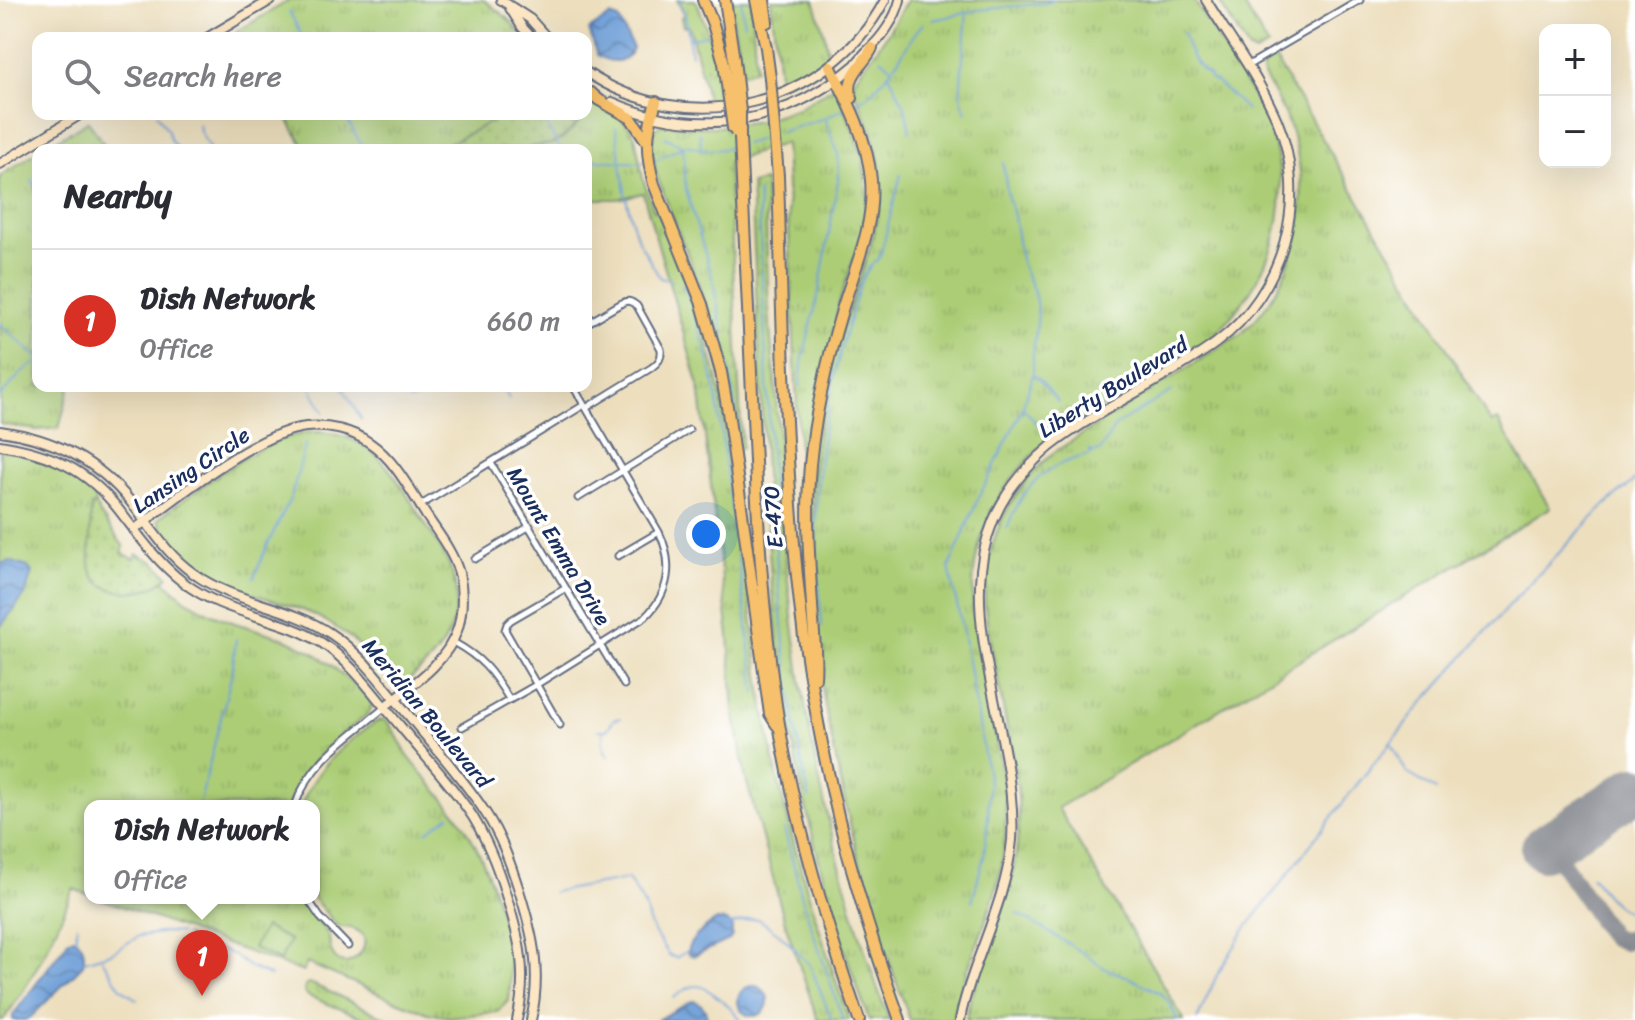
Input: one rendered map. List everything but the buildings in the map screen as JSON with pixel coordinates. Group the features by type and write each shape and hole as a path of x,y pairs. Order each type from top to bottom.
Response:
{"highway":[{"path":"703,0 729,62"},
{"path":"725,0 729,62"},
{"name":"E-470","path":"756,0 766,48 778,176 793,515 801,613 832,791 851,868 900,1020"},
{"path":"764,0 768,33 766,48"},
{"path":"846,91 854,72 872,48"},
{"name":"E-470","path":"729,62 733,128 740,138 758,535 767,637 781,731 811,867 859,1020"},
{"path":"814,696 816,670 808,512 813,441 830,352 867,235 871,207 871,176 860,125 846,91 830,66"},
{"path":"592,94 628,115 647,141"},
{"path":"656,102 647,141 652,177 699,295 721,372 768,703 770,714 781,731"}],"main road":[{"path":"217,32 271,0"},
{"path":"501,0 530,19 542,32"},
{"path":"592,75 620,91 656,102 700,108 748,103 784,92 830,66 862,36 885,0"},
{"path":"592,92 651,117 698,123 749,119 797,103 837,79 872,48 890,22 900,0"},
{"name":"Liberty Boulevard","path":"960,1020 1004,885 1012,839 1011,787 979,609 985,544 994,519 1018,479 1038,457 1063,438 1214,345 1242,320 1268,283 1287,231 1291,175 1278,123 1206,0"},
{"path":"510,7 527,32"},
{"path":"32,144 71,120"},
{"path":"0,164 32,144"},
{"name":"Lansing Circle","path":"134,530 216,470 250,449 290,431 310,427 346,431 373,444 391,462 451,555 462,590 459,624 452,642 433,667 384,707"},
{"name":"Meridian Boulevard","path":"0,431 40,439 82,458 128,498 175,558 211,585 240,598 299,616 333,635 360,658 478,802 504,848 534,945 537,986 531,1020"},
{"path":"0,445 35,451 75,469 105,494 134,530"},
{"name":"Meridian Boulevard","path":"134,530 158,560 194,590 226,607 294,629 326,646 352,669 467,809 493,855 522,951 523,988 517,1020"}],"street":[{"path":"1247,67 1360,0"},
{"path":"420,506 657,364 662,355 661,349 632,302 622,303 592,320"},
{"path":"462,727 645,617 664,590 669,556 659,532 577,392"},
{"path":"578,498 689,430"},
{"name":"Mount Emma Drive","path":"491,463 624,685"},
{"path":"475,559 530,526"},
{"path":"618,556 659,532"},
{"path":"560,725 507,634 506,627 511,620 566,588"},
{"path":"452,642 485,664 509,699"},
{"path":"297,800 304,784 320,762 384,707"},
{"path":"311,904 348,946"}],"green space":[{"path":"290,0 484,0 520,32 236,32"},
{"path":"677,0 697,2 715,52 724,99 707,100 689,26 683,26 681,17 685,15"},
{"path":"729,0 751,0 756,69 743,73"},
{"path":"771,0 814,0 830,60 807,75 805,73 780,85"},
{"path":"907,0 1194,0 1264,116 1280,172 1281,197 1272,246 1250,292 1227,321 1204,344 1044,444 1013,478 989,517 976,560 973,606 1004,782 1005,834 997,885 962,986 954,1020 910,1020 878,925 851,829 826,711 819,657 814,564 814,469 823,400 879,208 877,153 853,82"},
{"path":"1218,0 1241,0 1268,46 1255,53 1249,50"},
{"path":"1274,57 1491,423 1498,420 1550,508 1058,808 1184,1020 966,1020 1007,895 1018,841 1017,784 986,612 986,581 994,540 1012,502 1037,468 1053,453 1242,333 1276,291 1296,240 1301,186 1292,133 1262,72 1264,64"},
{"path":"833,87 838,92 863,159 867,200 863,231 839,303 805,519 802,518 785,143 728,162 742,448 737,450 704,297 657,176 652,153 654,131 659,126 717,127 759,121 798,108"},
{"path":"592,104 622,120 635,136 643,179 654,211 658,211 677,256 709,348 721,396 760,681 778,779 803,876 849,1020 818,1020 786,926 745,775 734,711 729,636 699,386 643,193 618,199 592,199 592,144 551,144 563,138 581,120 592,120"},
{"path":"288,120 495,120 447,144 302,144"},
{"path":"580,120 565,136 550,144 447,144 491,122"},
{"path":"88,121 104,144 50,144"},
{"path":"32,155 32,392 68,392 59,428 37,430 0,424 0,176"},
{"path":"765,181 769,308 785,549 802,686 837,856 889,1020 869,1020 848,961 814,842 789,720 768,535 751,184"},
{"path":"314,432 351,439 379,458 405,492 452,572 456,609 449,633 429,662 401,686 386,676 354,641 321,618 234,587 199,569 179,551 163,531 158,519 220,473 265,446"},
{"path":"0,449 61,465 90,486 96,505 91,506 137,590 164,581 185,599 212,614 284,638 311,651 368,697 372,706 368,714 312,764 292,800 84,800 84,893 73,889 42,957 3,1020 0,1020"},
{"path":"96,505 124,547 122,553 134,559 137,554 154,562 168,576 161,583 127,592 105,586 97,580 91,570 90,558 91,506"},
{"path":"379,720 385,720 408,756 470,836 498,906 508,955 509,1000 497,1012 449,1017 428,1013 307,963 303,972 116,904 304,904 329,935 332,953 338,961 347,962 355,958 365,942 362,934 351,928 338,927 318,904 320,800 304,800 323,768 354,737"},
{"path":"264,927 290,940 280,961 253,948"},
{"path":"309,984 391,1020 368,1020 308,996 304,991"}],"water":[{"path":"610,16 619,19 633,48 622,60 608,60 597,55 589,30"},
{"path":"9,561 28,567 32,572 25,595 0,627 0,564"},
{"path":"717,920 727,921 732,927 729,940 695,956 689,955 688,947 694,938"},
{"path":"74,938 83,950 83,965 31,1017 13,1020 13,1015 69,939"},
{"path":"753,986 764,990 768,1001 764,1012 753,1016 742,1012 738,1001 742,990"},
{"path":"692,1001 703,1007 707,1020 657,1020"}],"waterway":[{"path":"680,0 691,55"},
{"path":"741,0 744,25"},
{"path":"933,20 978,10 1054,0"},
{"path":"289,11 300,32"},
{"path":"966,113 960,94 967,12"},
{"path":"854,104 870,94 883,80 924,23"},
{"path":"1183,33 1199,67 1247,110"},
{"path":"688,39 706,35"},
{"path":"881,58 892,68"},
{"path":"889,74 905,107 910,132"},
{"path":"780,132 825,118 845,108"},
{"path":"800,386 839,175 838,153 825,119"},
{"path":"161,120 174,144"},
{"path":"347,120 362,144"},
{"path":"544,120 558,144"},
{"path":"199,124 207,144"},
{"path":"616,128 625,193 638,240 660,278 671,281"},
{"path":"700,133 701,148"},
{"path":"745,144 770,136"},
{"path":"665,137 683,146 686,190 713,280 738,432"},
{"path":"655,160 686,145 710,150 735,146"},
{"path":"592,159 644,162"},
{"path":"972,901 984,856 989,782 949,568 978,499 1021,412 1033,375 1038,314 1034,291 1022,266 1003,163"},
{"path":"822,626 816,509 825,422 859,288 881,253 901,174"},
{"path":"758,192 780,606 794,721 809,798"},
{"path":"682,284 707,354 716,393 756,693"},
{"path":"0,324 32,353"},
{"path":"0,397 32,365"},
{"path":"1033,375 1058,402"},
{"path":"1091,453 1100,451 1115,426 1172,391"},
{"path":"313,392 324,412"},
{"path":"345,392 361,419"},
{"path":"404,392 410,401 427,393"},
{"path":"506,392 509,399"},
{"path":"1024,409 1039,426"},
{"path":"254,578 291,497 306,443"},
{"path":"1007,528 1020,500 1038,479 1061,464 1090,455 1088,449"},
{"path":"1197,1020 1217,975 1244,931 1426,699 1514,600 1601,509 1635,480"},
{"path":"200,800 232,673 236,639"},
{"path":"598,730 607,730 614,719 621,718"},
{"path":"604,731 603,744 608,756"},
{"path":"1391,744 1407,773 1436,790"},
{"path":"427,832 450,815"},
{"path":"784,828 804,905 843,1020"},
{"path":"1591,876 1616,905 1635,913"},
{"path":"553,892 628,879 669,955 676,958 687,951"},
{"path":"1017,913 1104,968 1160,993 1170,1003 1177,1020"},
{"path":"730,925 759,919 783,937 810,965 832,1020"},
{"path":"75,940 77,925"},
{"path":"84,961 111,953 139,936 180,933"},
{"path":"185,935 233,955 251,968 270,976"},
{"path":"102,959 120,987 137,1000"},
{"path":"673,998 690,987 701,987 720,999 741,1020"}],"taxiway":[{"path":"1549,844 1611,936 1623,941 1635,938"}],"runway":[{"path":"1544,848 1635,789"}],"place":[{"name":"Dish Network","path":"202,996"}]}
